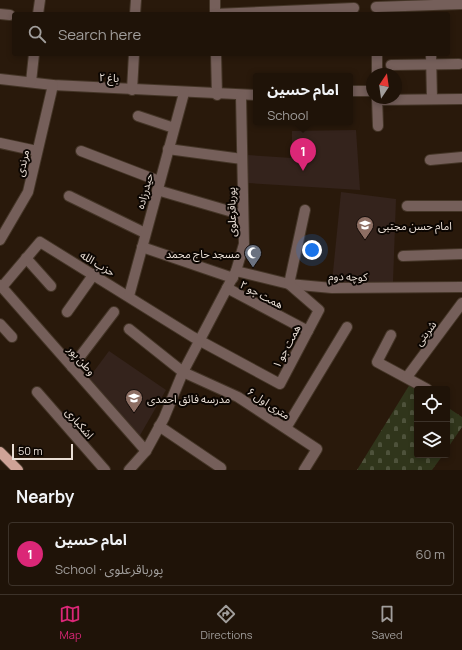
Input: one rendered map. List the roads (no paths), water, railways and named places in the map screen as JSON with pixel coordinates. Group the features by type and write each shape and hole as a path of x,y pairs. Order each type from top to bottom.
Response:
{"main road":[{"path":"0,452 18,470"}],"street":[{"path":"38,12 40,0"},
{"path":"135,12 136,0"},
{"path":"214,0 215,12"},
{"path":"376,7 431,10 462,4"},
{"path":"261,12 354,8"},
{"path":"31,82 34,56"},
{"path":"132,90 134,56"},
{"path":"216,56 217,94"},
{"path":"376,56 377,68"},
{"path":"432,56 432,99"},
{"path":"391,65 459,64"},
{"name":"باغ ۲","path":"0,78 53,85 241,96 253,95"},
{"name":"مرندی","path":"0,240 4,225 28,192 53,85"},
{"path":"353,92 366,91"},
{"name":"حیدرزاده","path":"129,296 184,93"},
{"name":"پورباقرعلوی","path":"129,470 146,451 160,426 196,339 227,288 234,274 244,244 241,96"},
{"path":"402,99 461,99"},
{"path":"377,104 378,126"},
{"path":"138,116 174,128"},
{"path":"0,143 37,151"},
{"path":"168,149 242,159"},
{"path":"81,150 158,185 244,215"},
{"path":"430,160 462,156"},
{"path":"69,196 145,233"},
{"path":"407,206 462,206"},
{"path":"289,284 305,210"},
{"name":"حزب الله","path":"1,286 40,242 94,274 196,339"},
{"name":"کوچه دوم","path":"142,247 234,274 289,284 332,288 462,287"},
{"path":"403,256 462,254"},
{"path":"26,258 51,286"},
{"path":"67,312 94,274"},
{"name":"همت جو ۱","path":"196,339 280,384 319,310 289,284"},
{"name":"وطن پور","path":"1,286 146,451"},
{"name":"همت جو ۲","path":"227,288 308,331"},
{"name":"شربتی","path":"407,377 462,303"},
{"path":"72,367 114,312"},
{"path":"0,324 12,337"},
{"path":"286,428 347,327"},
{"name":"۶ متری اول","path":"129,329 183,372 238,397 317,449 304,470"},
{"path":"391,335 377,362 422,386"},
{"name":"اشکباری","path":"37,392 105,470"},
{"path":"160,426 221,468"}],"place":[{"name":"امام حسین","path":"303,171"},
{"name":"امام حسن مجتبی","path":"365,240"},
{"name":"مسجد حاج محمد","path":"253,268"},
{"name":"مدرسه فائق احمدی","path":"134,413"}]}
